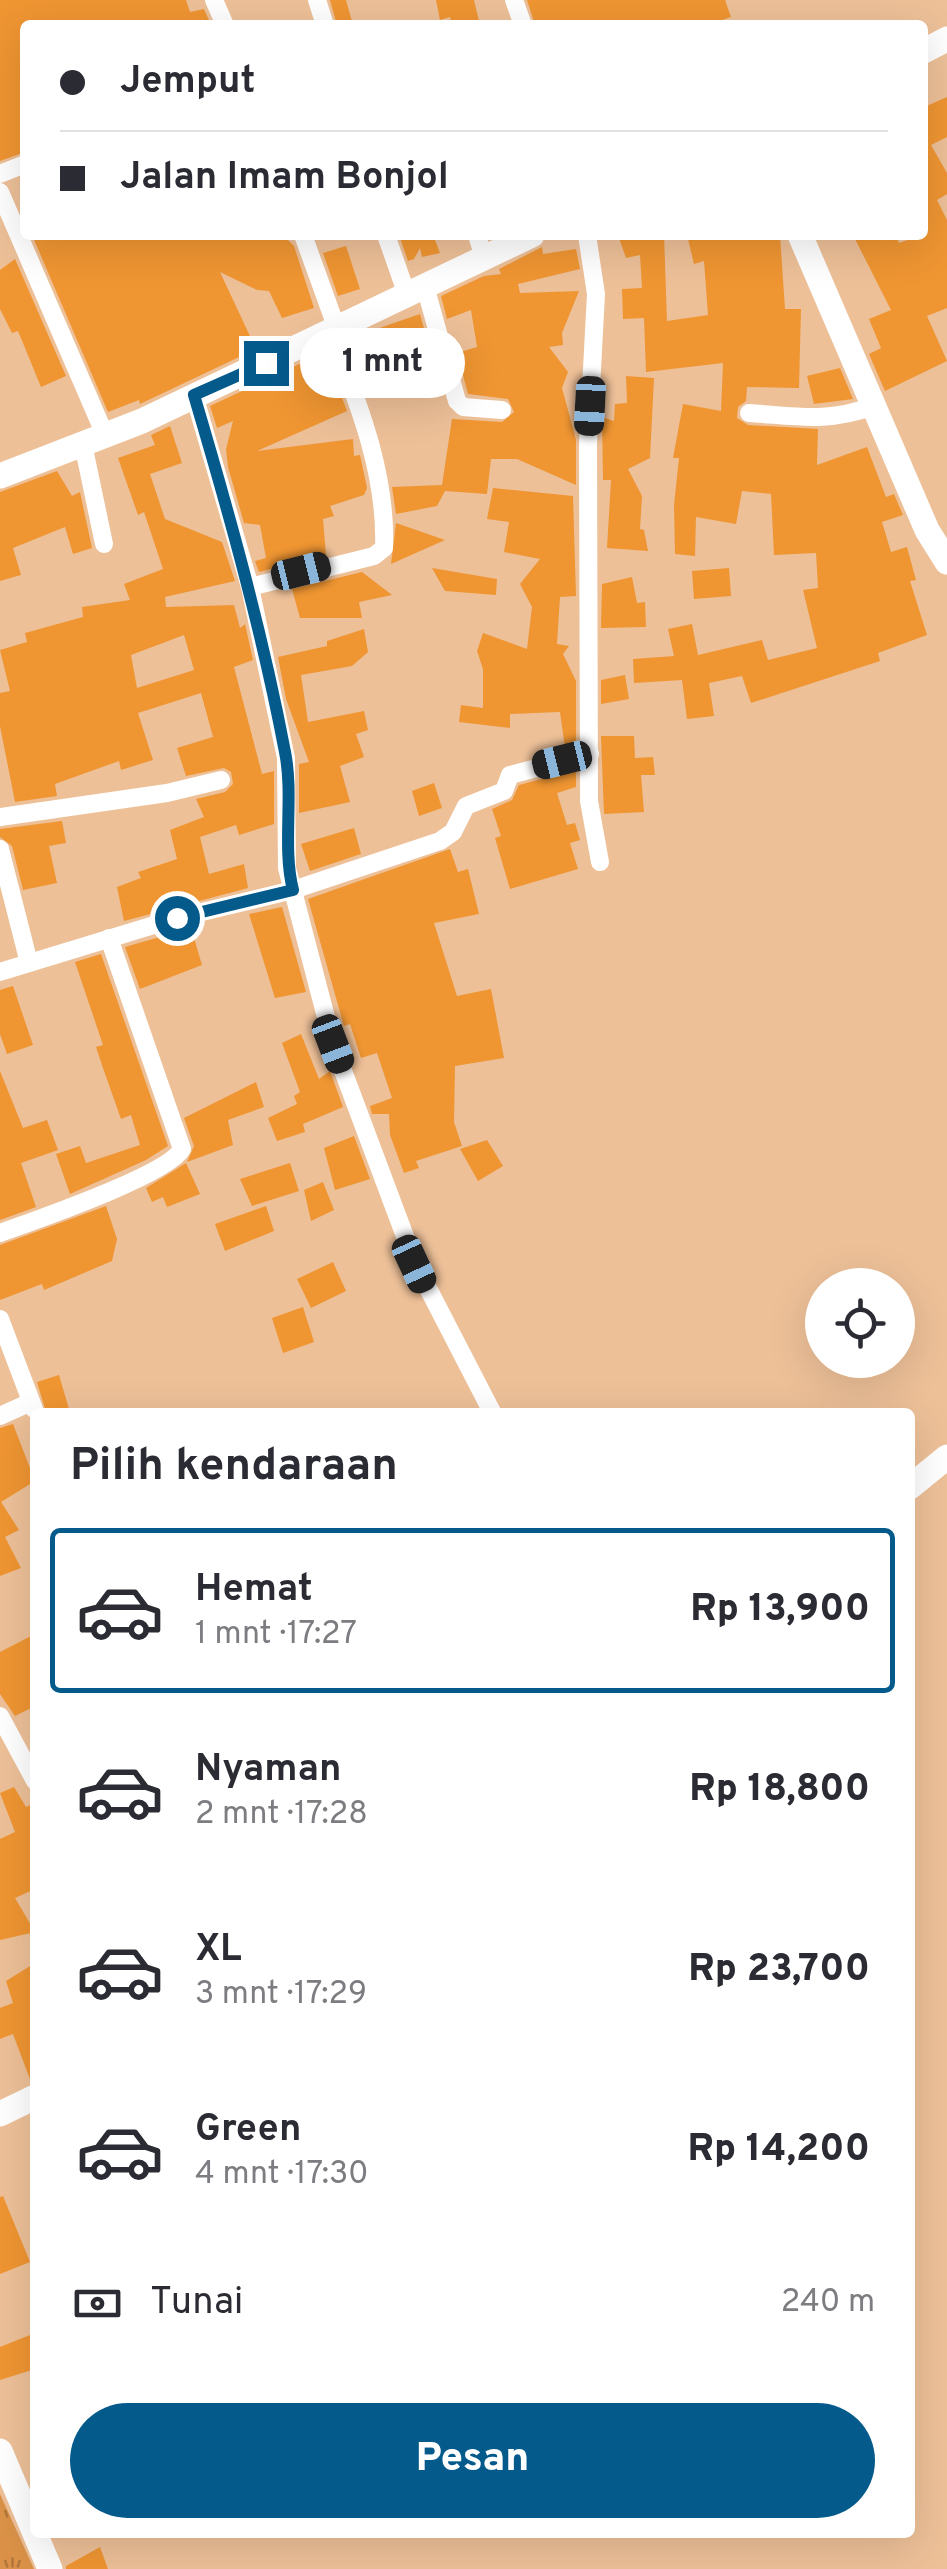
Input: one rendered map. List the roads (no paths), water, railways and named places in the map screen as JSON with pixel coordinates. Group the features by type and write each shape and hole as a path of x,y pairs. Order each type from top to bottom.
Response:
{"street":[{"path":"0,192 94,439 104,544"},
{"path":"250,587 374,556 384,548 380,490 367,432 306,240"},
{"path":"389,240 416,291 457,402 462,407 502,410"},
{"path":"0,476 194,395 416,291 480,247 510,240"},
{"path":"588,240 596,294 588,444 590,801 600,862"},
{"path":"802,240 927,530 947,562"},
{"path":"194,395 250,587 286,758 288,868 333,1044 414,1264 490,1408"},
{"path":"749,413 811,420 842,418 874,406"},
{"path":"0,972 109,938 293,890 447,838 466,806 500,794 510,774 590,754"},
{"path":"0,816 166,793 221,780"},
{"path":"0,850 29,963"},
{"path":"0,1233 122,1185 175,1160 182,1150 109,938"},
{"path":"0,1319 32,1405 0,1416"},
{"path":"915,1484 947,1457"},
{"path":"0,1716 30,1772"},
{"path":"0,2114 30,2099"},
{"path":"0,2452 30,2522"},
{"path":"37,2538 50,2569"}]}
